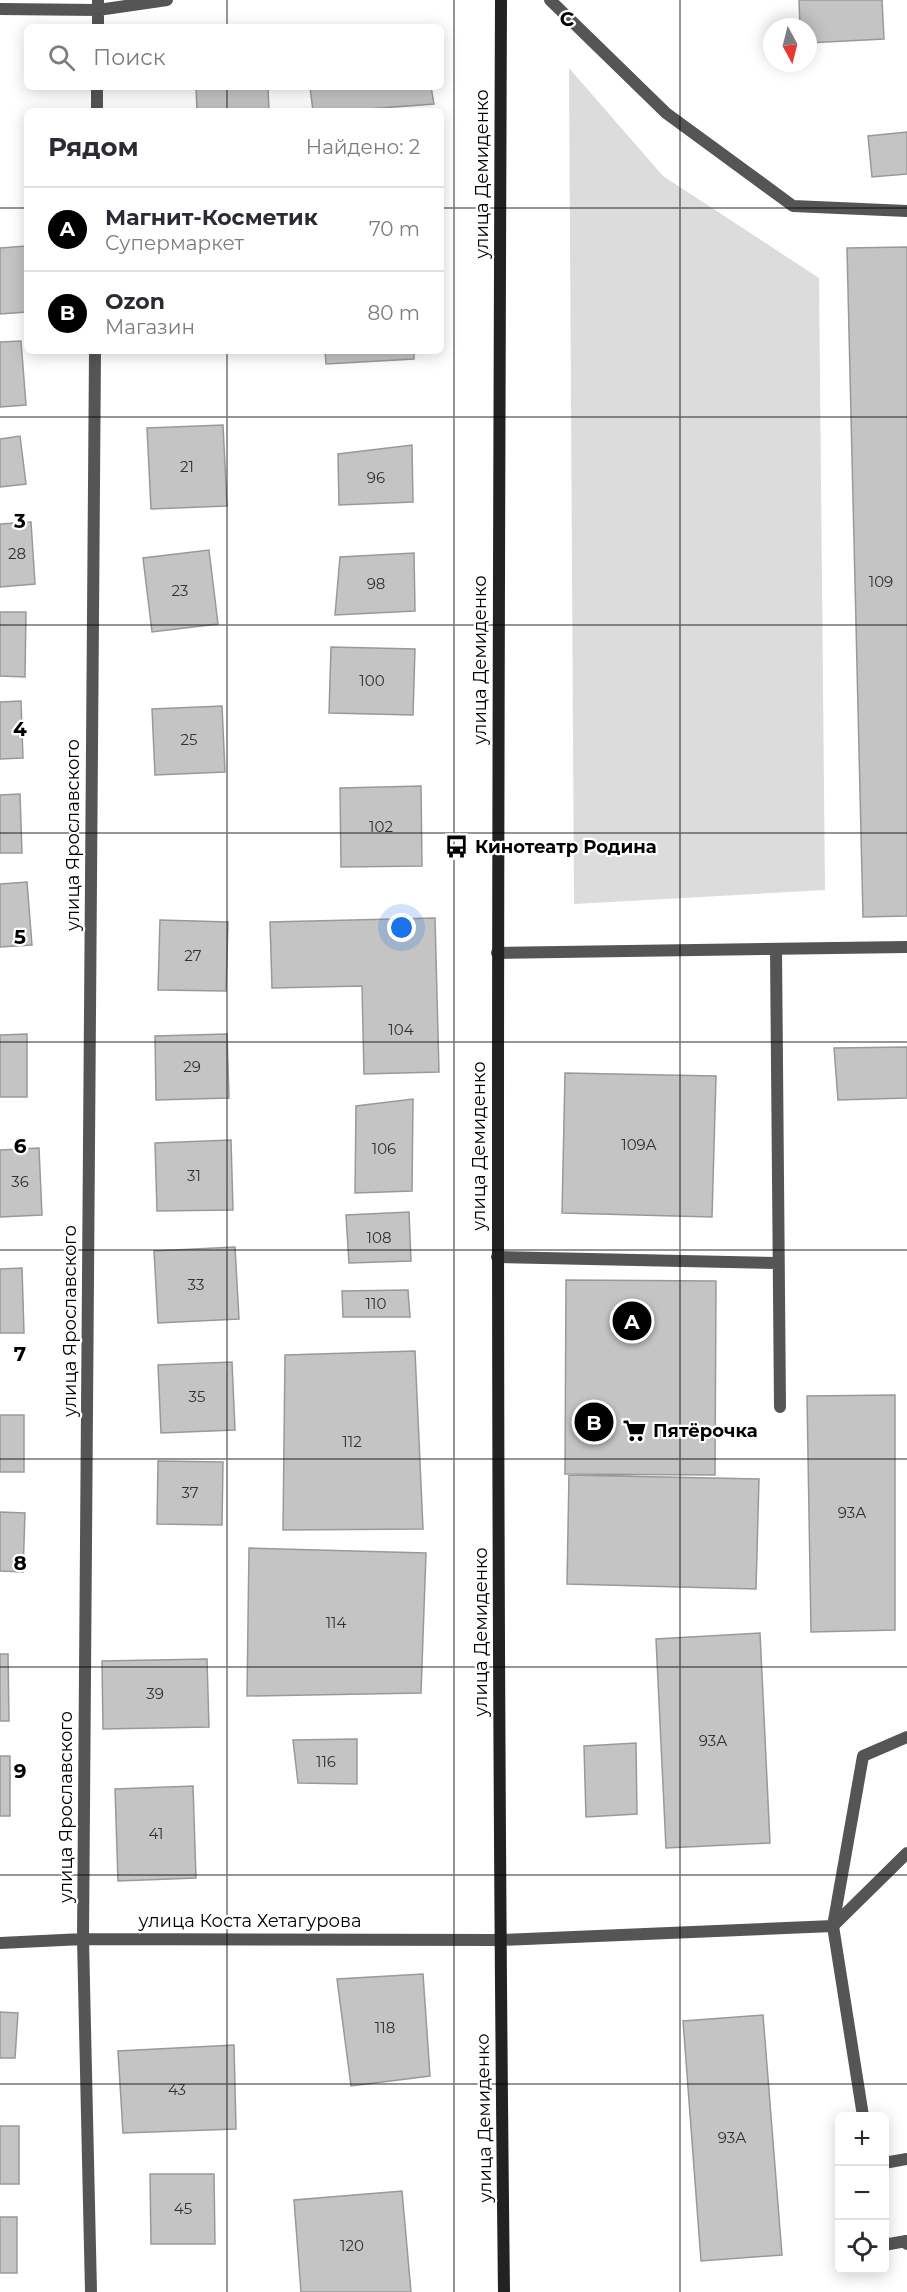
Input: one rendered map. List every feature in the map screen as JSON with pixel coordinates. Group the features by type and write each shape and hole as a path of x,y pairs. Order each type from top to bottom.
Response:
{"main road":[{"name":"улица Демиденко","path":"501,0 496,953 500,1940 504,2292"}],"street":[{"path":"0,9 167,0"},
{"path":"550,0 666,113 793,206 907,211"},
{"path":"98,5 98,24"},
{"path":"97,90 97,108"},
{"name":"улица Ярославского","path":"91,2292 83,1939 95,354"},
{"path":"496,953 907,947"},
{"path":"776,949 780,1407"},
{"path":"497,1257 778,1263"},
{"path":"862,2112 833,1926 863,1756 907,1737"},
{"path":"833,1926 907,1853"},
{"name":"улица Коста Хетагурова","path":"0,1942 83,1939 500,1940 833,1926"},
{"path":"889,2162 907,2159"},
{"path":"889,2244 906,2241 907,2244"}],"shaded area":[{"path":"569,68 663,176 819,278 825,890 574,904"}],"building":[{"path":"799,0 882,0 884,39 817,43 817,18 800,18"},
{"path":"196,90 268,90 269,108 197,108"},
{"path":"310,90 432,90 434,104 380,108 313,108"},
{"path":"907,132 907,174 872,177 868,136"},
{"path":"24,246 24,312 0,314 0,248"},
{"path":"907,247 907,916 863,917 847,248"},
{"path":"21,341 26,405 0,407 0,342"},
{"path":"325,354 414,354 414,359 326,364"},
{"path":"223,425 227,506 151,509 147,428"},
{"path":"20,436 26,484 0,487 0,439"},
{"path":"412,445 413,502 339,505 338,454"},
{"path":"31,522 35,584 0,587 0,524"},
{"path":"209,550 218,624 152,632 143,558"},
{"path":"414,553 415,611 335,615 340,557"},
{"path":"0,612 26,612 25,677 0,676"},
{"path":"331,647 415,649 413,715 329,713"},
{"path":"21,701 23,758 0,759 0,702"},
{"path":"222,706 225,772 155,775 152,709"},
{"path":"421,786 422,866 341,867 340,788"},
{"path":"20,794 22,853 0,853 0,795"},
{"path":"27,882 32,945 0,947 0,884"},
{"path":"435,918 439,1072 364,1074 362,986 272,988 270,922"},
{"path":"160,920 228,922 226,991 158,990"},
{"path":"27,1034 27,1097 0,1097 0,1035"},
{"path":"227,1034 229,1098 156,1100 155,1036"},
{"path":"907,1047 907,1098 838,1100 834,1048"},
{"path":"565,1073 716,1076 712,1217 562,1213"},
{"path":"413,1099 412,1191 355,1193 356,1106"},
{"path":"231,1140 233,1210 157,1211 155,1143"},
{"path":"39,1148 42,1215 0,1217 0,1150"},
{"path":"409,1212 411,1261 349,1263 346,1215"},
{"path":"235,1247 239,1319 158,1323 154,1251"},
{"path":"22,1268 24,1333 0,1333 0,1269"},
{"path":"566,1280 716,1281 715,1475 565,1474"},
{"path":"408,1290 410,1317 343,1317 342,1291"},
{"path":"415,1351 423,1529 283,1530 285,1355"},
{"path":"232,1362 235,1430 161,1433 158,1365"},
{"path":"895,1395 895,1630 811,1632 807,1396"},
{"path":"0,1415 24,1415 24,1472 0,1472"},
{"path":"158,1461 223,1462 222,1525 157,1524"},
{"path":"569,1475 759,1479 756,1589 567,1584"},
{"path":"0,1512 25,1513 23,1572 0,1571"},
{"path":"249,1548 426,1553 421,1693 247,1696"},
{"path":"760,1633 770,1843 666,1848 656,1639"},
{"path":"0,1654 8,1654 9,1721 0,1721"},
{"path":"207,1659 209,1727 103,1729 102,1661"},
{"path":"357,1739 357,1784 298,1783 293,1740"},
{"path":"636,1743 637,1814 586,1817 584,1746"},
{"path":"0,1756 10,1756 10,1816 0,1816"},
{"path":"193,1786 196,1878 118,1881 115,1789"},
{"path":"423,1974 430,2076 351,2086 337,1979"},
{"path":"0,2012 18,2013 15,2058 0,2058"},
{"path":"763,2015 782,2255 701,2261 683,2021"},
{"path":"234,2045 236,2129 123,2133 118,2051"},
{"path":"0,2126 19,2126 19,2184 0,2184"},
{"path":"150,2174 214,2174 215,2244 151,2244"},
{"path":"402,2191 411,2292 301,2292 294,2200"},
{"path":"0,2217 17,2217 17,2273 0,2273"}],"place":[{"name":"Кинотеатр Родина","path":"457,847"},
{"name":"Магнит-Косметик","path":"632,1321"},
{"name":"Ozon","path":"594,1422"},
{"name":"Пятёрочка","path":"635,1431"}]}
